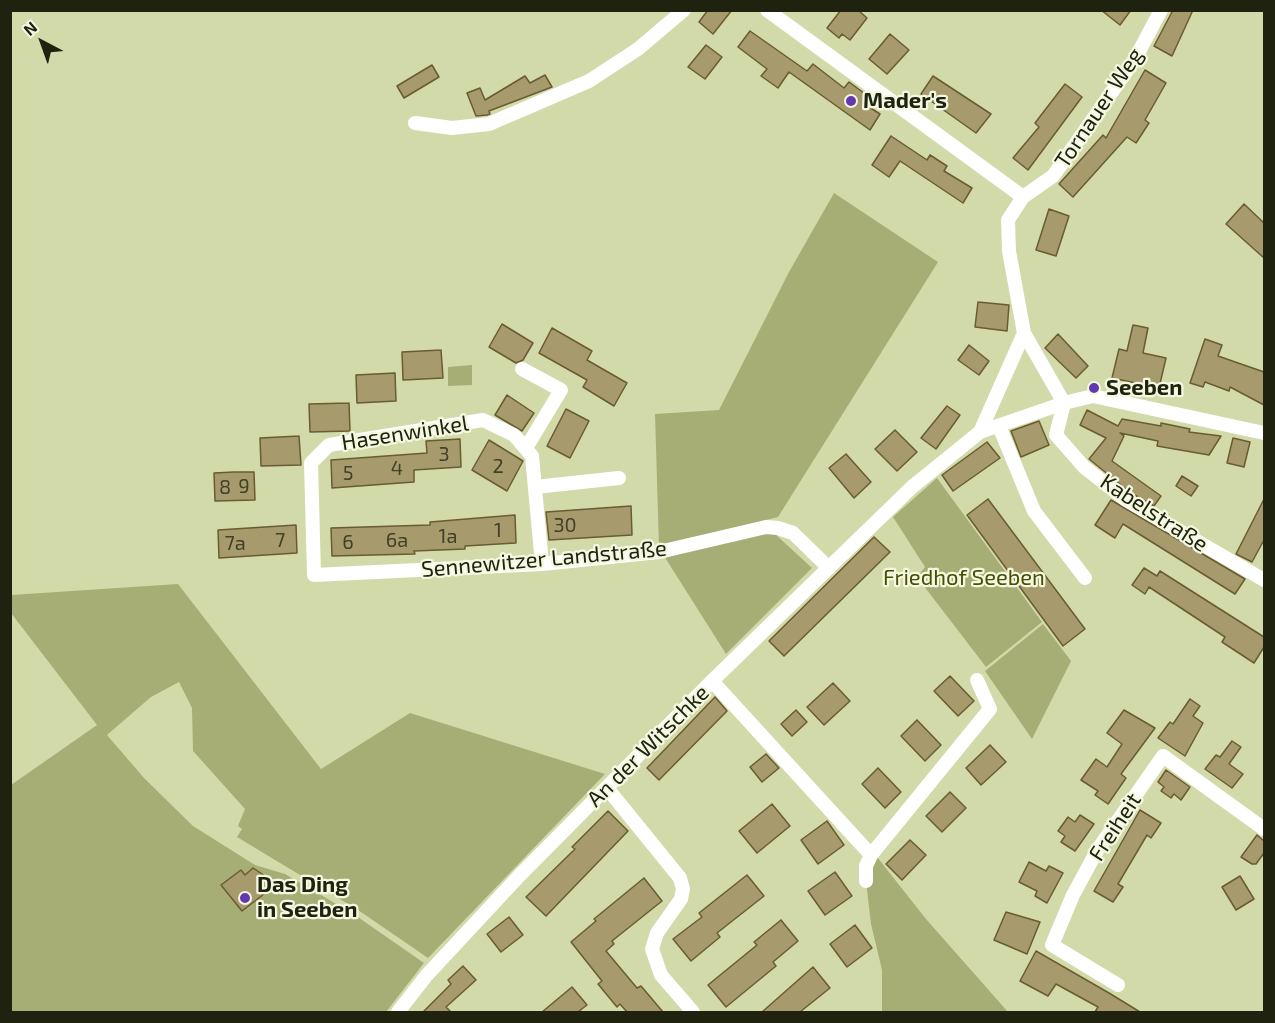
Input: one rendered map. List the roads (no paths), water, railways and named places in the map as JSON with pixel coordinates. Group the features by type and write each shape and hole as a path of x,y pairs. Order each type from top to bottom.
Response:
{"street":[{"path":"415,123 452,128 489,124 589,81 638,50 684,10"},
{"path":"767,10 1023,197"},
{"name":"Tornauer Weg","path":"1024,333 1009,251 1008,220 1023,197 1053,176 1135,59 1161,10"},
{"path":"1024,333 1064,403"},
{"path":"980,432 1024,333"},
{"path":"522,369 561,390 526,448 532,456 542,564"},
{"path":"980,432 1064,403 1093,396 1264,433"},
{"name":"Kabelstraße","path":"1064,403 1056,435 1084,466 1126,500 1263,578"},
{"name":"Hasenwinkel","path":"314,574 312,463 329,445 483,420 514,435 526,448"},
{"path":"999,426 1034,511 1085,578"},
{"name":"An der Witschke","path":"398,1012 430,971 712,681 909,490 980,432"},
{"path":"535,487 619,478"},
{"name":"Sennewitzer Landstraße","path":"314,574 542,564 659,552 772,527 793,533 829,568"},
{"path":"866,881 866,866 871,855 990,709 976,680"},
{"path":"712,681 871,855"},
{"name":"Freiheit","path":"1118,986 1052,945 1073,895 1098,849 1163,756 1264,829"},
{"path":"607,788 680,878 683,889 681,899 657,933 652,949 661,975 693,1012"}],"place":[{"name":"Mader's","path":"851,101"},
{"name":"Seeben","path":"1094,388"},
{"name":"Das Ding in Seeben","path":"245,898"}],"park label":[{"name":"Friedhof Seeben","path":"964,578"}]}
